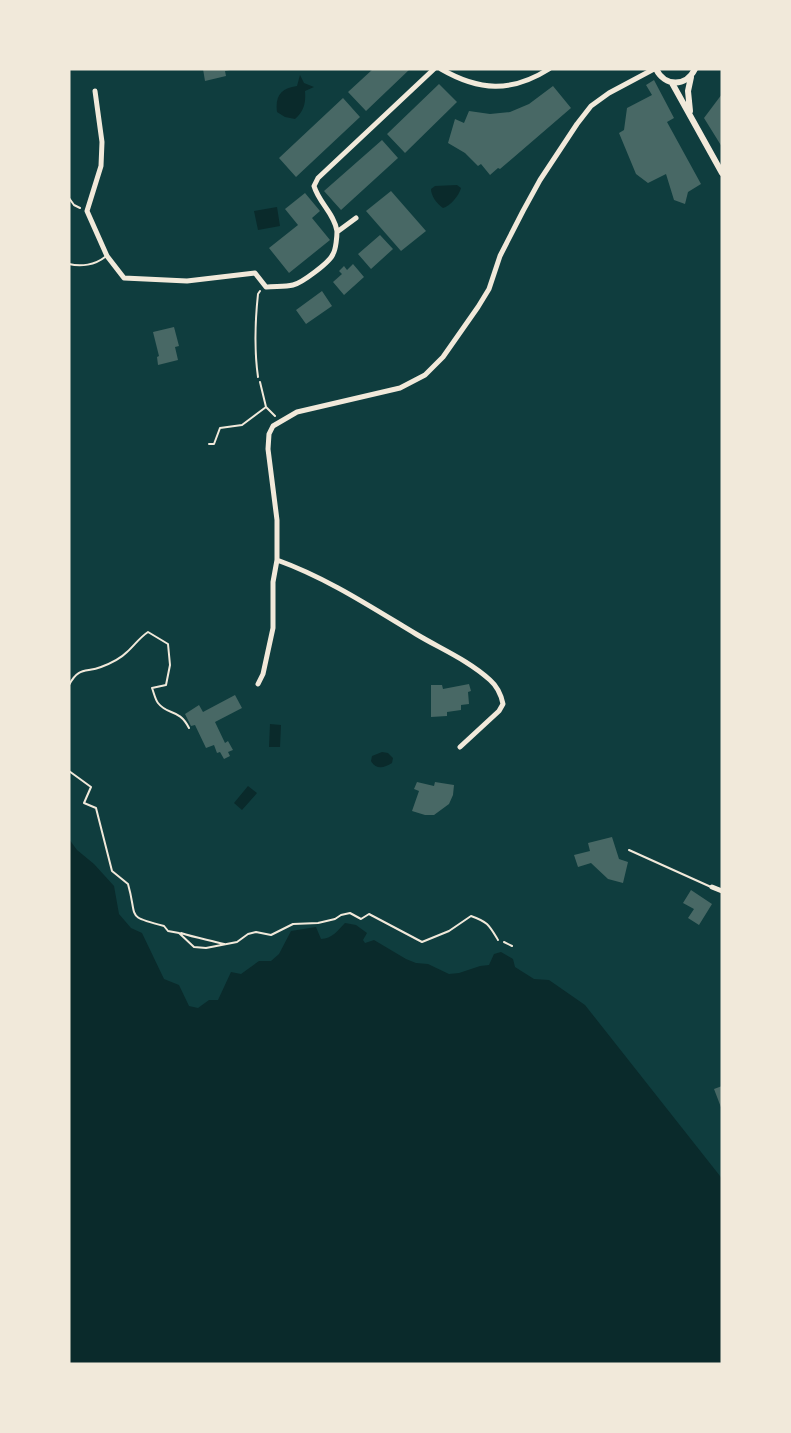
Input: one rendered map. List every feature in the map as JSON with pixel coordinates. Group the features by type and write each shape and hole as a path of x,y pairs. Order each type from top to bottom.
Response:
{"street":[{"path":"95,91 102,141 101,166 87,211 107,256 124,278 187,281 255,273 266,287 296,285 333,255 337,232 330,212 317,195 314,186 318,178 434,69"},
{"path":"441,69 458,79 480,86 523,83 549,69"},
{"path":"258,684 263,674 273,628 273,582 277,560 277,520 268,449 269,434 273,426 297,412 400,388 425,375 442,357 478,307 489,289 501,256 540,180 591,106 609,93 655,69 662,78 672,83 682,82 691,76"},
{"path":"692,121 688,106 691,76 695,69"},
{"path":"672,83 722,173"},
{"path":"337,232 356,218"},
{"path":"277,560 369,604 416,634 465,661 491,681 500,691 503,704 500,711 460,747"},
{"path":"712,887 722,891"}],"lane":[{"path":"69,264 87,265 107,256"},
{"path":"629,850 712,887"}],"path":[{"path":"69,198 74,204"},
{"path":"258,377 254,353 258,294 266,287"},
{"path":"260,382 266,407 280,420"},
{"path":"209,444 214,444 220,428 243,425 266,407"},
{"path":"69,685 73,677 85,669 104,666 127,652 148,632 168,644 170,665 166,685 152,688 155,697 159,704 183,717 189,728"},
{"path":"69,771 91,787 84,803 96,808 112,872 128,884 133,914 140,920 164,926 168,931 227,944"},
{"path":"178,933 194,947 206,948 227,944 256,932 271,935 293,924 318,923 350,913 361,919 369,914 422,942 449,931 471,916 483,919 498,940"},
{"path":"504,942 512,946"}],"water":[{"path":"300,75 304,83 314,87 305,91 304,106 298,116 295,119 285,117 277,112 278,97 283,91 297,86"},
{"path":"457,185 461,188 458,194 451,203 443,208 435,200 431,189 435,186"},
{"path":"277,207 280,226 258,230 254,211"},
{"path":"270,724 281,725 280,747 269,747"},
{"path":"382,752 388,753 393,758 392,763 378,767 371,761 372,756"},
{"path":"248,786 257,793 242,810 234,803"},
{"path":"69,839 77,850 94,864 114,886 119,914 131,928 142,933 164,979 179,985 189,1006 198,1008 209,1000 218,1000 231,972 241,974 259,961 271,961 279,954 291,931 316,927 321,939 325,939 345,923 356,925 367,933 363,940 365,943 374,940 406,959 428,964 449,974 489,965 494,954 501,952 513,959 515,967 534,979 549,980 585,1005 722,1180 722,1364 69,1364"}],"building":[{"path":"203,69 230,70 225,71 226,76 205,81"},
{"path":"373,69 410,69 366,111 348,92"},
{"path":"654,80 674,118 667,122 701,184 688,192 685,204 674,200 666,174 648,183 636,174 619,133 624,130 627,108 652,95 646,85"},
{"path":"439,84 457,102 405,153 387,134"},
{"path":"553,86 571,108 490,175 481,164 478,166 465,153 448,143 455,119 464,123 469,111 490,114 510,112 529,104"},
{"path":"722,94 722,147 704,118"},
{"path":"343,98 360,117 296,177 279,158"},
{"path":"382,140 398,158 341,210 324,191"},
{"path":"391,191 426,231 401,251 366,211"},
{"path":"305,193 320,211 312,218 330,240 289,273 269,248 298,225 285,209"},
{"path":"380,235 393,249 371,269 358,254"},
{"path":"353,264 364,277 344,295 333,282 342,274 339,271 344,266 347,270"},
{"path":"322,291 332,306 306,324 296,310"},
{"path":"174,327 179,346 175,347 178,360 158,365 157,357 159,356 153,332"},
{"path":"469,684 471,691 468,692 469,704 461,705 461,710 447,712 447,716 431,717 431,685 442,685 443,689"},
{"path":"235,695 242,708 215,722 225,743 228,741 233,750 228,752 230,756 224,759 220,752 217,753 214,745 206,748 195,725 191,726 185,714 199,705 203,712"},
{"path":"417,782 434,786 435,782 454,785 449,804 434,815 412,811 419,791 414,789"},
{"path":"612,837 619,859 628,862 623,883 608,879 591,863 578,867 574,855 590,851 588,843"},
{"path":"691,890 712,904 699,925 688,918 694,909 683,903"},
{"path":"722,1086 722,1110 714,1089"}]}
